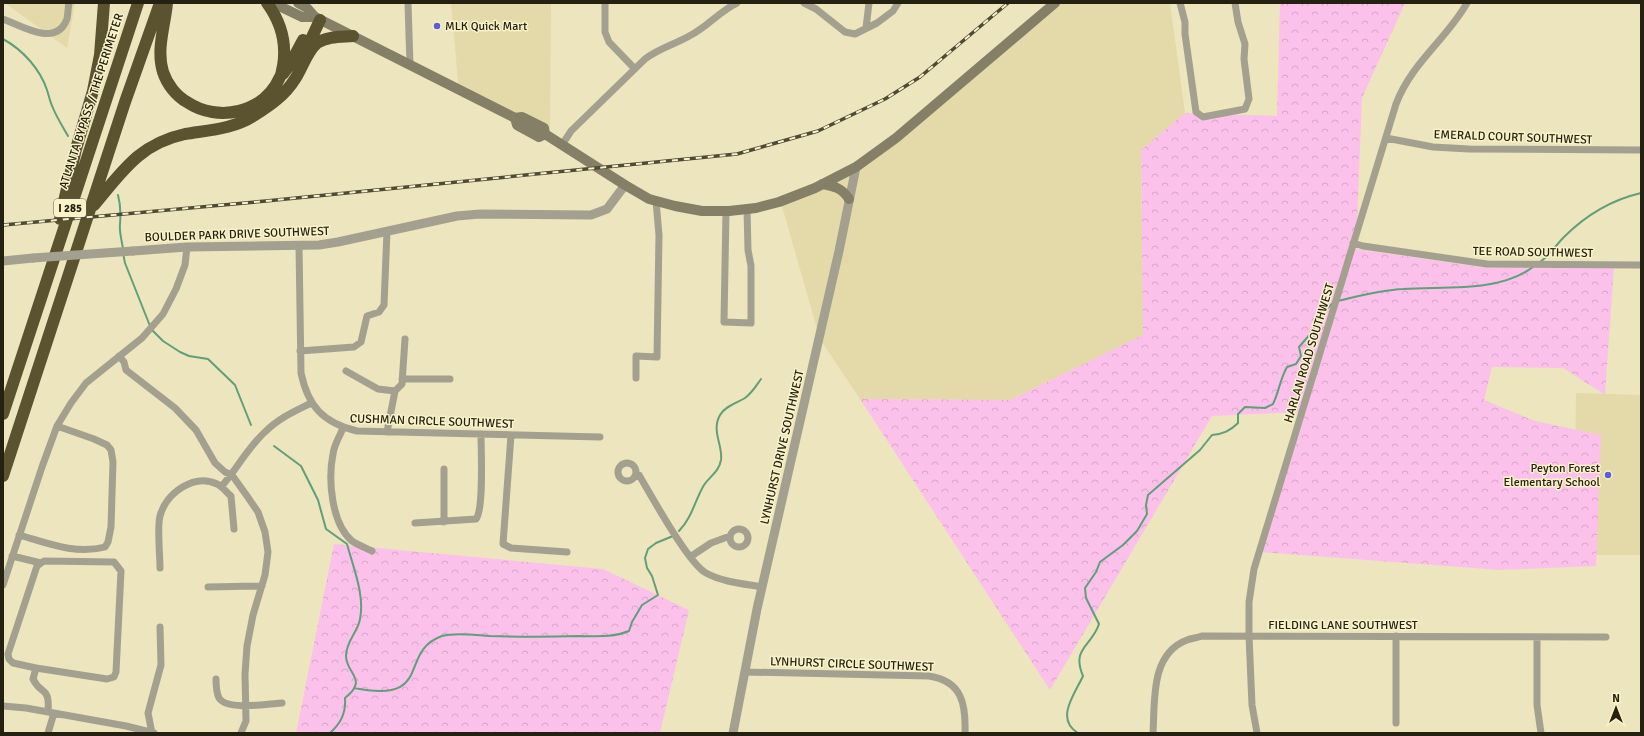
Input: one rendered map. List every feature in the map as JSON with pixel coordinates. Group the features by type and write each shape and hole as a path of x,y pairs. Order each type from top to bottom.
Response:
{"highway":[{"path":"47,279 65,193 93,91 100,55 104,3"},
{"name":"ATLANTA BYPASS / THE PERIMETER","path":"3,414 138,3"},
{"name":"I 285","path":"3,476 125,102 160,3"},
{"path":"167,3 160,50 162,68 165,77 170,87 191,105 201,110 221,113 241,111 258,103 266,96 289,66 318,19"},
{"path":"267,3 276,17 283,36 284,55 281,76"},
{"path":"90,211 126,166 150,148 177,136 236,125 256,115 266,106 288,80 318,19"},
{"path":"266,106 277,101 285,93 316,44 334,37 353,36"}],"main road":[{"path":"273,3 302,17 318,19 515,118 522,116 532,121 544,128 545,134 649,199 702,211 747,209 779,202 822,184 856,167 896,138 1056,3"},
{"path":"298,3 307,8 318,19"},
{"path":"822,184 836,187 843,191 849,199"}],"street":[{"path":"3,19 42,34 52,34 61,29 64,24 69,3"},
{"path":"408,3 410,65"},
{"path":"605,3 604,32 609,42 634,68"},
{"path":"562,145 572,131 634,68 654,51 691,35 726,5 737,3"},
{"path":"804,3 816,9 846,32 855,34 877,23 892,11 898,3"},
{"path":"866,28 868,3"},
{"path":"1180,3 1185,22 1185,34 1196,112 1204,117 1245,109 1250,99 1244,59 1245,44 1238,22 1235,3"},
{"name":"HARLAN ROAD SOUTHWEST","path":"1256,733 1252,705 1249,636 1249,602 1254,569 1401,90 1415,68 1460,15 1467,3"},
{"name":"EMERALD COURT SOUTHWEST","path":"1386,138 1434,147 1469,149 1641,150"},
{"name":"LYNHURST DRIVE SOUTHWEST","path":"733,733 762,588 856,167"},
{"name":"BOULDER PARK DRIVE SOUTHWEST","path":"3,261 133,250 187,247 299,245 338,242 457,216 480,214 591,215 607,209 625,185"},
{"path":"636,378 636,356 656,357 659,235 656,201"},
{"path":"726,211 724,322 751,323 751,266 748,250 747,209"},
{"path":"300,351 354,347 361,342 367,316 379,312 384,305 387,231"},
{"name":"TEE ROAD SOUTHWEST","path":"1354,243 1363,246 1487,264 1641,265"},
{"name":"CUSHMAN CIRCLE SOUTHWEST","path":"299,245 301,373 304,389 311,403 320,414 331,422 343,428 357,431 600,438"},
{"path":"3,585 57,426 71,402 86,383 142,338 163,314 176,289 185,265 187,247"},
{"path":"387,432 395,391 402,384 405,339"},
{"path":"119,356 124,362 126,370 175,408 196,430 215,463 225,472 232,475 258,512 265,532 268,552 266,575 253,615 247,646 245,674 246,721 241,733"},
{"path":"346,370 378,389 395,391"},
{"path":"402,379 450,379"},
{"path":"221,487 266,430 283,417 311,403"},
{"path":"19,535 69,549 97,550 105,548 108,542 111,527 113,462 111,450 107,445 94,439 57,426"},
{"path":"343,428 333,452 331,467 333,504 337,518 352,541 372,551"},
{"path":"415,523 476,519 479,516 481,434"},
{"path":"511,435 503,544 511,548 567,552"},
{"path":"444,469 444,522"},
{"path":"636,473 639,475 678,540 698,568 706,574 762,588"},
{"path":"160,568 160,516 172,496 182,486 189,483 202,481 218,484 231,496 234,529"},
{"path":"690,557 710,543 730,536"},
{"path":"12,556 41,563"},
{"path":"44,561 114,562 121,571 116,672 114,677 107,679 36,668 13,663 9,659 8,654 37,566 41,563 44,561"},
{"path":"208,588 262,586"},
{"path":"3,706 51,712 126,726 153,733 148,713 161,665 160,627"},
{"name":"FIELDING LANE SOUTHWEST","path":"1153,733 1158,673 1162,662 1176,646 1187,640 1202,636 1606,637"},
{"path":"1396,636 1396,723"},
{"path":"1537,637 1537,705 1541,733"},
{"path":"36,668 33,679 37,685 46,692 51,712 48,733"},
{"name":"LYNHURST CIRCLE SOUTHWEST","path":"745,672 930,676 938,678 953,686 962,699 965,733"},
{"path":"216,679 216,690 221,700 233,705 246,706 282,703"}],"shaded area":[{"path":"5,3 75,3 67,48"},
{"path":"451,3 551,3 550,139 459,92"},
{"path":"1054,3 1170,3 1185,113 1141,150 1143,335 1010,400 860,399 820,339 782,206 838,177 886,147"},
{"name":"Peyton Forest Elementary School","path":"1576,393 1641,395 1641,555 1574,555"}],"green space":[{"path":"1280,3 1405,3 1362,98 1356,249 1481,267 1614,267 1605,395 1563,368 1492,367 1484,400 1535,421 1601,435 1596,566 1500,570 1260,552 1303,412 1212,416 1050,690 860,399 1010,400 1143,335 1141,150 1185,113 1277,116"},
{"path":"334,544 603,569 689,610 660,733 296,733"}],"waterway":[{"path":"3,39 24,54 40,75 44,82 51,104 68,136"},
{"path":"1540,262 1572,229 1581,222 1609,204 1641,193"},
{"path":"118,195 120,203 120,230 123,249"},
{"path":"123,253 125,263 150,326"},
{"path":"1337,301 1394,290 1487,285 1504,281 1533,267"},
{"path":"1078,733 1071,727 1067,713 1072,697 1083,676 1079,659 1081,653 1099,624 1086,598 1085,588 1096,572 1100,562 1123,545 1137,531 1147,514 1146,505 1148,495 1200,450 1212,435 1226,432 1235,426 1238,423 1238,414 1245,407 1265,408 1273,404 1287,367 1296,364 1301,356 1299,347 1312,332 1320,315 1333,303"},
{"path":"152,330 163,341 180,352 189,356 208,359 235,385 251,425"},
{"path":"679,531 690,515 704,485 720,464 721,454 717,432 720,415 728,407 747,396 761,379"},
{"path":"274,446 301,466 318,500 326,529 347,544 360,591 361,610 359,624 350,641 346,656 347,662 356,681 355,686 345,698 344,713 330,733"},
{"path":"354,688 379,691 396,689 406,683 412,674 421,653 429,643 442,636 453,634 523,637 610,636 629,631 632,622 642,605 658,595 652,576 647,568 645,558 648,549 656,543 673,536"}],"railway":[{"path":"3,225 266,201 737,154 818,131 885,99 920,77 1008,3"}],"place":[{"name":"MLK Quick Mart","path":"437,26"},
{"name":"Peyton Forest Elementary School","path":"1608,475"}]}
